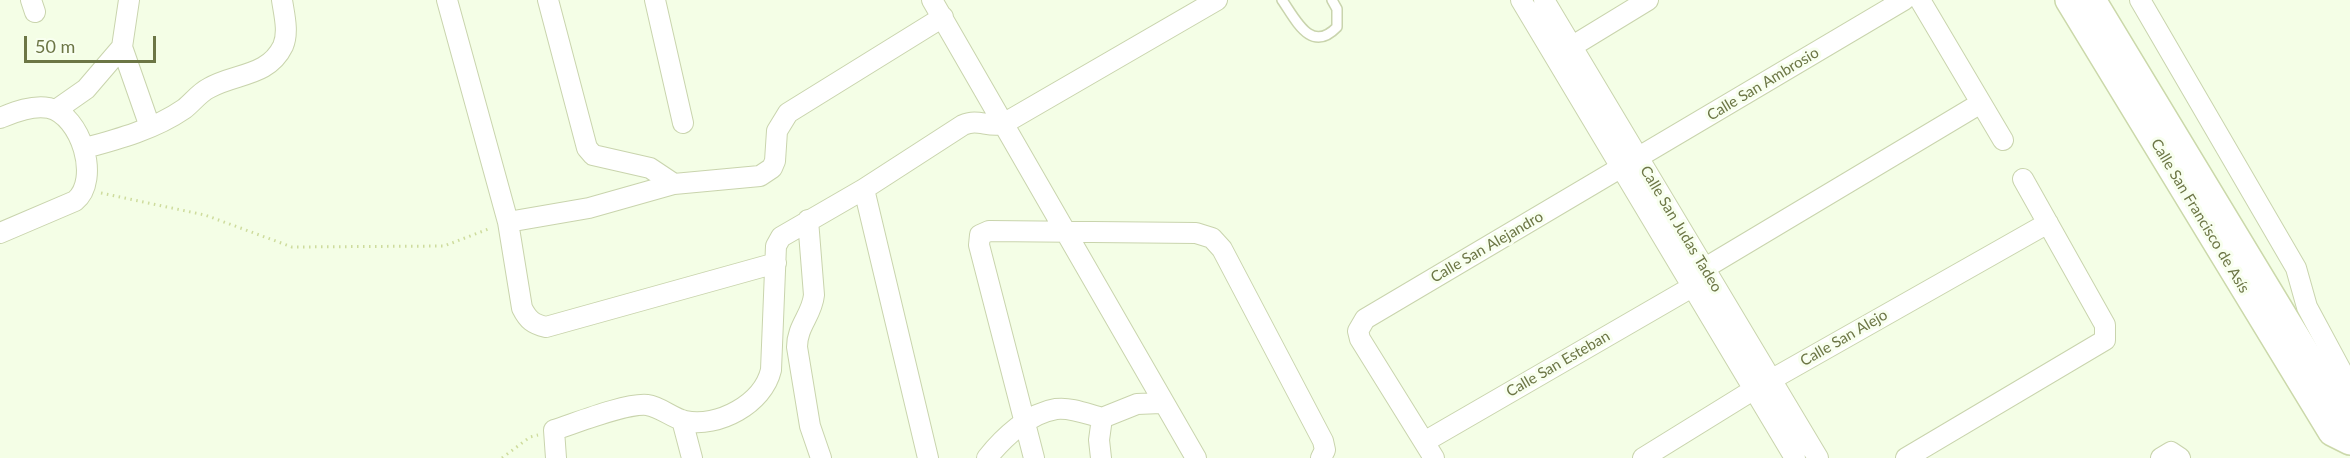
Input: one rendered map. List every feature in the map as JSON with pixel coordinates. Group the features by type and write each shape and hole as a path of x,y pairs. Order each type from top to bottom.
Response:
{"main road":[{"name":"Calle San Francisco de Asís","path":"2069,0 2346,425"},
{"name":"Calle San Francisco de Asís","path":"2092,0 2346,425"}],"street":[{"path":"129,0 122,47 150,127"},
{"path":"85,148 150,127 183,110 209,88 256,73 273,60 284,45 286,23 282,0"},
{"path":"447,0 508,222 522,308 527,318 534,324 546,327 776,263"},
{"path":"548,0 586,148 593,155 650,168 674,184"},
{"path":"655,0 683,123"},
{"path":"932,0 1066,230 1161,403 1196,458"},
{"path":"556,458 554,430 646,405 682,420 716,422 757,396 767,385 771,370 776,246 781,237 864,189 963,125 981,121 995,126 1003,123 1217,0"},
{"name":"Calle San Judas Tadeo","path":"1521,0 1795,458"},
{"name":"Calle San Judas Tadeo","path":"1544,0 1818,458"},
{"path":"1571,47 1648,0"},
{"name":"Calle San Ambrosio","path":"1622,169 1904,0"},
{"path":"1920,0 2003,140"},
{"path":"2140,0 2296,268 2307,307 2349,385 2350,394"},
{"path":"508,222 589,208 674,184 760,176 767,172 775,161 779,124 788,112 943,17"},
{"path":"56,110 86,89 122,47"},
{"path":"1705,268 1981,103"},
{"path":"0,118 28,108 56,110 68,118 85,148 85,189 75,201 0,233"},
{"name":"Calle San Alejandro","path":"1429,450 1360,339 1358,331 1368,317 1622,169"},
{"path":"1906,458 2105,340 2105,325 2023,179"},
{"path":"864,189 928,458"},
{"path":"808,220 814,295 809,316 797,335 797,347 810,426 821,458"},
{"name":"Calle San Alejo","path":"1643,458 1753,390 2048,223"},
{"path":"1034,458 979,239 982,233 989,231 1196,233 1212,238 1222,249 1323,441 1325,450 1321,458"},
{"name":"Calle San Esteban","path":"1429,450 1692,287"},
{"path":"987,458 997,445 1041,413 1057,409 1075,410 1102,418 1137,404 1161,403"},
{"path":"1101,458 1099,440 1102,418"},
{"path":"682,420 692,458"}],"lane":[{"path":"1282,0 1305,32 1315,38 1328,36 1337,27 1337,9 1332,0"}],"path":[{"path":"85,189 205,215 292,247 444,246 508,222"},
{"path":"502,458 530,437 554,430"}]}
